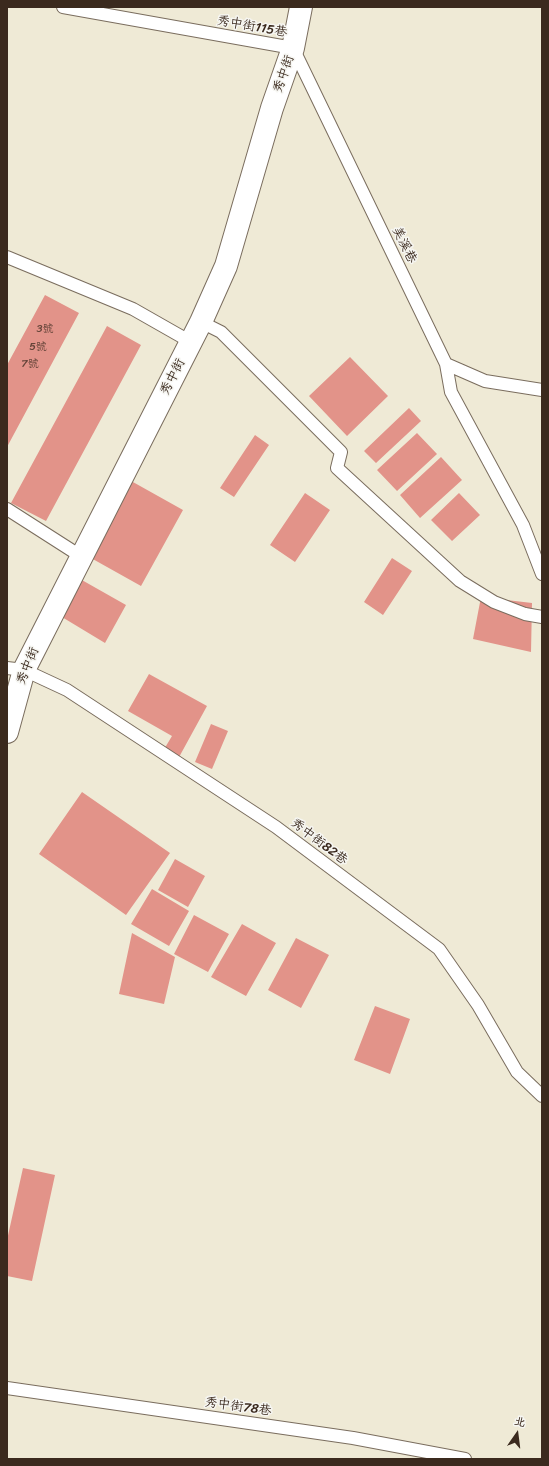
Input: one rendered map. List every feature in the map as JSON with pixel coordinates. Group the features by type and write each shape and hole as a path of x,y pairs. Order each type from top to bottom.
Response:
{"street":[{"name":"秀中街","path":"7,732 15,669 82,557 201,322 226,266 272,108 293,48 301,7"}],"lane":[{"name":"秀中街115巷","path":"64,7 293,48"},
{"name":"美溪巷","path":"293,48 446,364 452,392 523,526 542,574"},
{"path":"7,257 133,309 191,342"},
{"path":"201,322 222,332 227,337 341,452 337,468 456,578 475,592 494,602 525,614 542,617"},
{"path":"446,364 485,381 542,390"},
{"path":"7,509 82,557"},
{"name":"秀中街82巷","path":"15,669 67,690 276,827 439,949 478,1005 517,1072 542,1096"},
{"name":"秀中街78巷","path":"7,1388 353,1438 465,1459"}],"building":[{"path":"45,295 79,313 7,447 7,365"},
{"path":"107,326 141,345 46,521 11,503"},
{"path":"350,357 388,396 347,436 309,396"},
{"path":"409,408 421,421 376,463 364,451"},
{"path":"417,433 437,454 397,491 377,470"},
{"path":"255,435 269,445 234,497 220,488"},
{"path":"441,457 462,480 420,518 400,495"},
{"path":"124,477 183,510 141,586 82,553"},
{"path":"305,493 330,510 295,562 270,545"},
{"path":"459,493 480,515 452,541 431,520"},
{"path":"392,558 412,571 383,615 364,602"},
{"path":"73,575 126,605 105,643 52,611"},
{"path":"481,597 532,603 531,652 473,639"},
{"path":"149,674 207,706 178,759 163,751 172,736 128,711"},
{"path":"211,724 228,731 212,769 195,762"},
{"path":"82,792 170,853 126,915 39,854"},
{"path":"175,859 205,876 188,907 158,890"},
{"path":"152,889 189,911 169,946 131,924"},
{"path":"194,915 229,934 208,972 174,954"},
{"path":"242,924 276,943 246,996 211,977"},
{"path":"132,933 175,957 164,1004 119,994"},
{"path":"296,938 329,955 301,1008 268,990"},
{"path":"375,1006 410,1019 390,1074 354,1060"},
{"path":"23,1168 55,1175 32,1281 7,1276 7,1240"}]}
